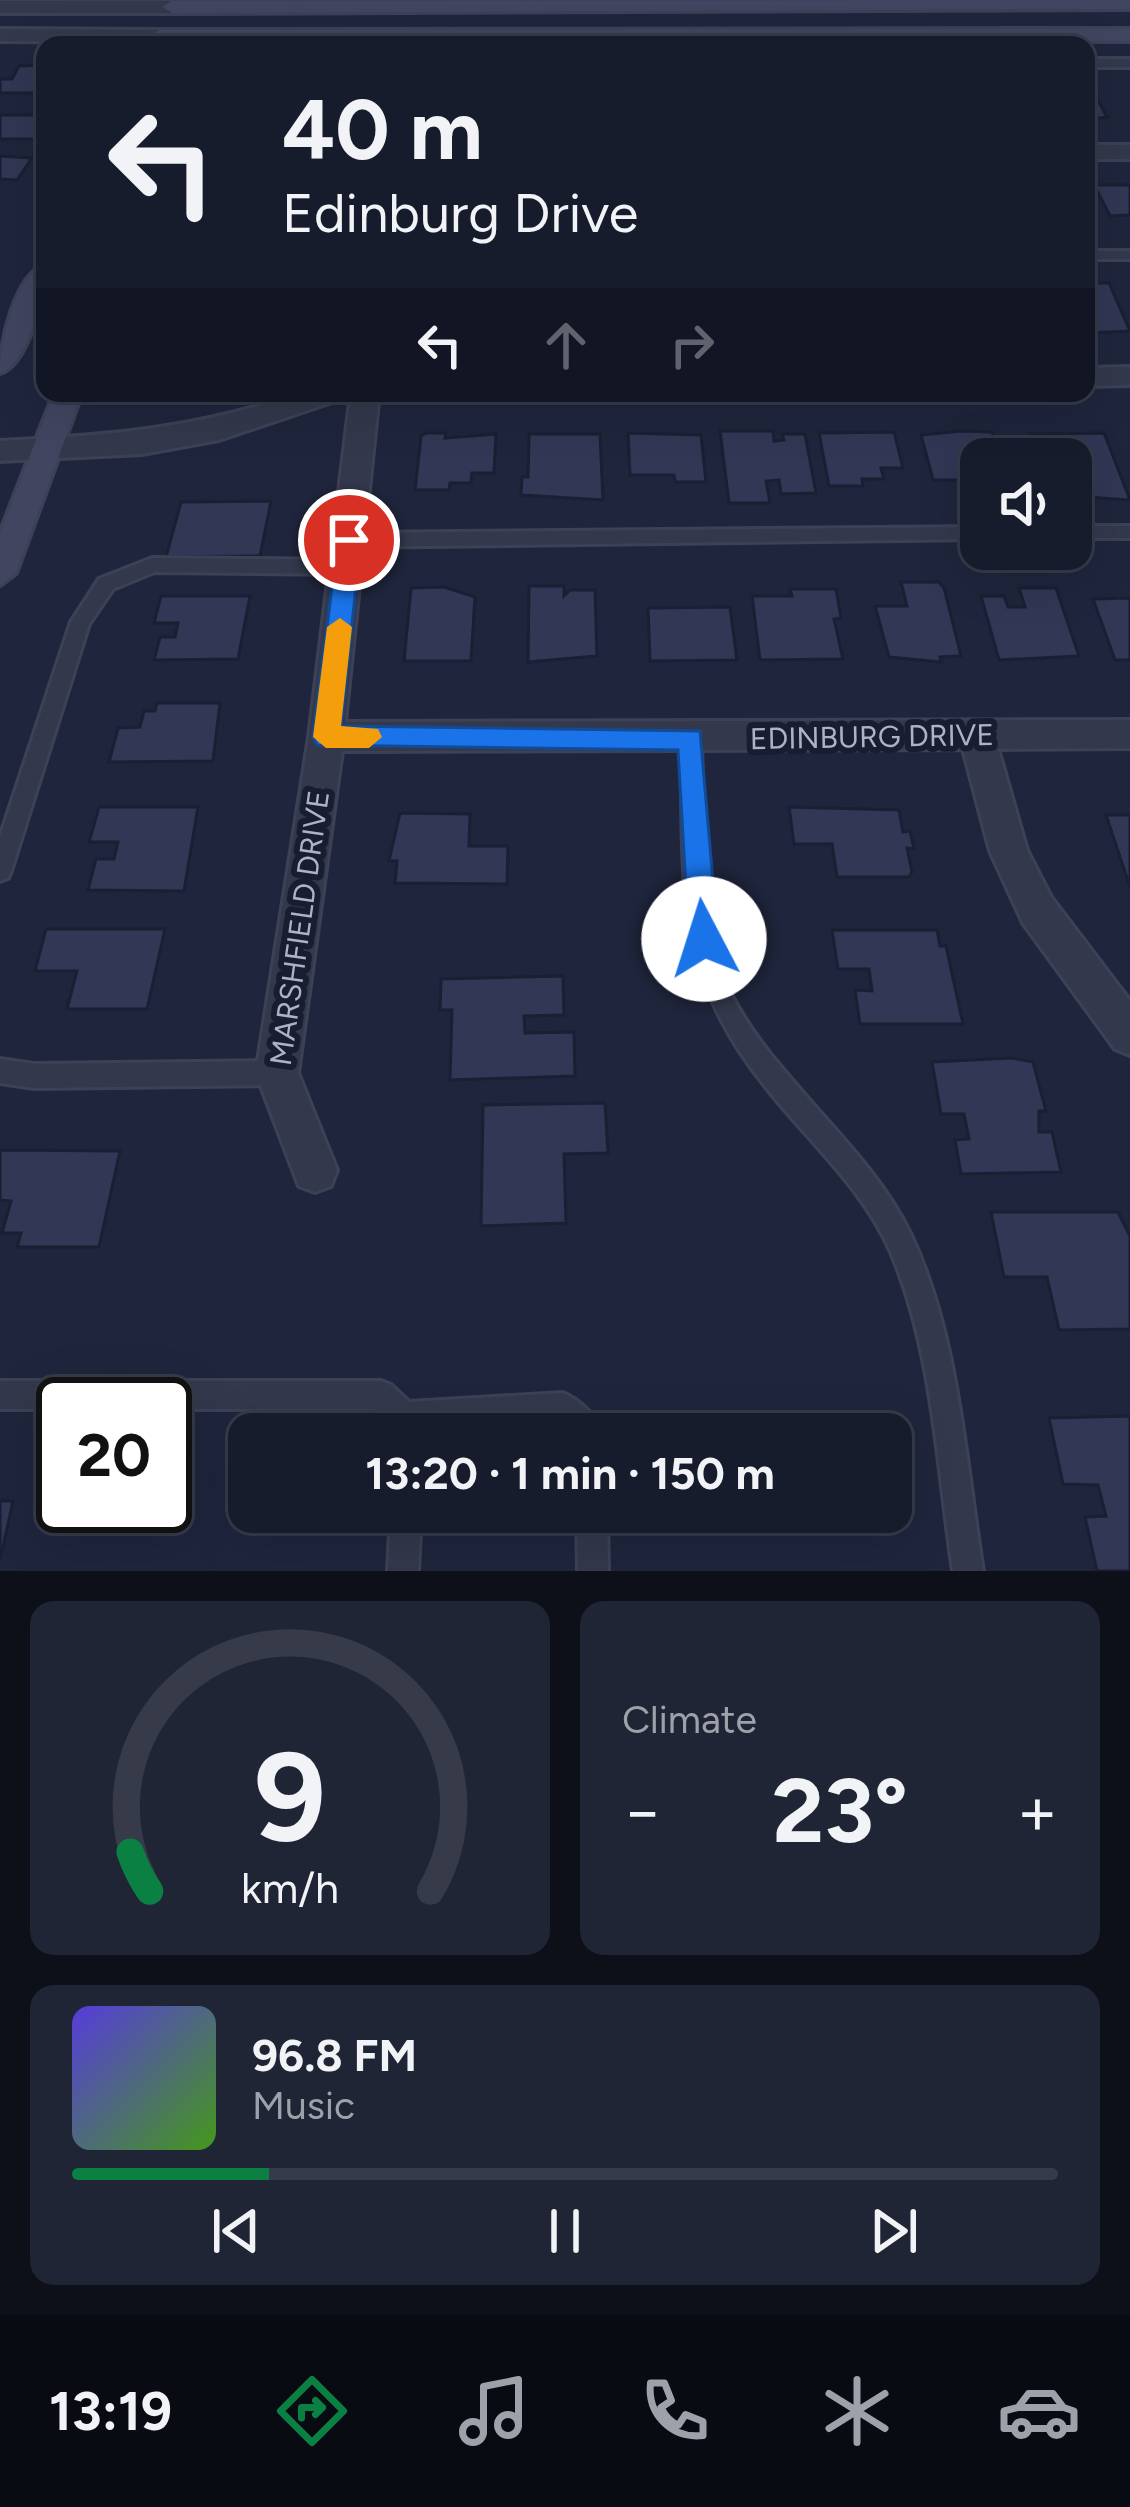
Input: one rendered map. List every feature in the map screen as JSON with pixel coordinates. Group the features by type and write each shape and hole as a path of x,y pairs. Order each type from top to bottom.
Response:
{"main road":[{"path":"159,36 174,3 1130,3"},
{"path":"210,36 226,3"},
{"path":"867,36 1130,34"},
{"path":"0,364 36,290"},
{"path":"0,573 64,402"}],"street":[{"path":"0,7 174,3"},
{"path":"0,35 36,36"},
{"path":"1095,152 1130,152"},
{"path":"1095,377 1130,376"},
{"path":"0,451 142,444 219,430 304,402"},
{"name":"MARSHFIELD DRIVE","path":"315,1170 277,1073 326,737 364,402"},
{"name":"EDINBURG DRIVE","path":"326,737 1130,734"},
{"path":"977,735 1009,850 1037,910 1116,997 1130,1035"}],"lane":[{"path":"1095,63 1130,63"},
{"path":"1095,256 1130,255"},
{"path":"1092,532 1130,532"},
{"path":"0,871 80,622 106,584 152,565 960,534"},
{"path":"691,739 704,939 718,993 760,1058 897,1236 922,1307 968,1571"},
{"path":"0,1071 34,1076 277,1073"},
{"path":"0,1395 381,1395 396,1413"},
{"path":"511,1413 563,1407 569,1413"},
{"path":"403,1571 405,1533"},
{"path":"592,1533 593,1571"}],"building":[{"path":"36,65 36,93 0,93 0,79 12,79 19,66"},
{"path":"1095,95 1107,117 1095,119"},
{"path":"0,115 36,115 34,139 0,139"},
{"path":"0,156 32,158 17,180 0,179"},
{"path":"1095,185 1130,185 1130,215 1110,216"},
{"path":"1095,283 1109,283 1130,331 1095,333"},
{"path":"720,431 773,431 774,441 784,440 782,434 805,434 816,493 781,494 779,480 766,481 770,503 729,503"},
{"path":"894,432 903,468 881,468 884,479 862,479 863,486 829,486 819,433"},
{"path":"992,432 994,438 960,438 960,480 933,480 921,435"},
{"path":"446,433 445,438 496,434 494,473 472,473 471,483 450,483 449,490 415,490 421,436"},
{"path":"628,433 701,435 706,482 675,482 674,475 630,475"},
{"path":"1104,433 1130,500 1092,497 1092,438 1033,438 1031,434"},
{"path":"529,434 600,434 603,500 521,495 522,477 528,477"},
{"path":"271,501 260,556 166,557 181,502"},
{"path":"901,582 939,582 944,588 961,656 940,657 941,662 889,657 875,606 907,606"},
{"path":"529,586 564,586 564,596 570,590 595,590 597,656 528,662"},
{"path":"444,587 475,597 471,661 404,661 411,588"},
{"path":"1019,588 1056,588 1079,656 999,660 981,596 1004,596 1008,607 1025,607"},
{"path":"790,589 836,589 841,618 834,619 843,659 760,660 752,596 792,596"},
{"path":"161,596 250,596 238,659 154,660 160,637 175,637 178,623 154,623"},
{"path":"1130,598 1130,660 1115,660 1093,599"},
{"path":"730,607 737,660 650,661 648,608"},
{"path":"157,703 220,703 213,761 109,762 118,728 140,727 144,711 155,711"},
{"path":"99,807 198,807 184,891 88,890 96,859 114,859 118,842 89,842"},
{"path":"789,807 899,810 903,832 910,831 914,849 907,848 912,872 909,877 837,877 832,844 794,844"},
{"path":"400,813 470,814 469,846 508,846 507,884 395,883 397,861 389,861"},
{"path":"1106,815 1130,815 1130,887"},
{"path":"46,929 165,929 147,1009 67,1009 77,971 35,971"},
{"path":"832,930 937,930 940,946 946,946 963,1024 860,1024 855,990 872,991 869,969 838,969"},
{"path":"563,976 564,1015 524,1016 525,1033 574,1032 575,1076 450,1080 452,1010 440,1010 441,979"},
{"path":"1012,1058 1033,1062 1046,1111 1039,1111 1039,1132 1052,1132 1061,1172 961,1174 955,1140 969,1139 964,1114 941,1114 932,1062"},
{"path":"605,1103 608,1153 564,1154 566,1223 481,1226 483,1105"},
{"path":"0,1150 120,1151 99,1247 17,1247 21,1233 2,1233 11,1201 0,1200"},
{"path":"991,1212 1118,1212 1130,1236 1130,1329 1059,1330 1047,1277 1004,1277"},
{"path":"1130,1416 1130,1571 1097,1571 1085,1517 1106,1516 1098,1485 1063,1484 1049,1418"},
{"path":"0,1501 13,1501 0,1561"}],"slow traffic":[{"path":"340,627 326,737 369,737"}],"route":[{"path":"349,540 326,737 691,739 704,939"}]}
